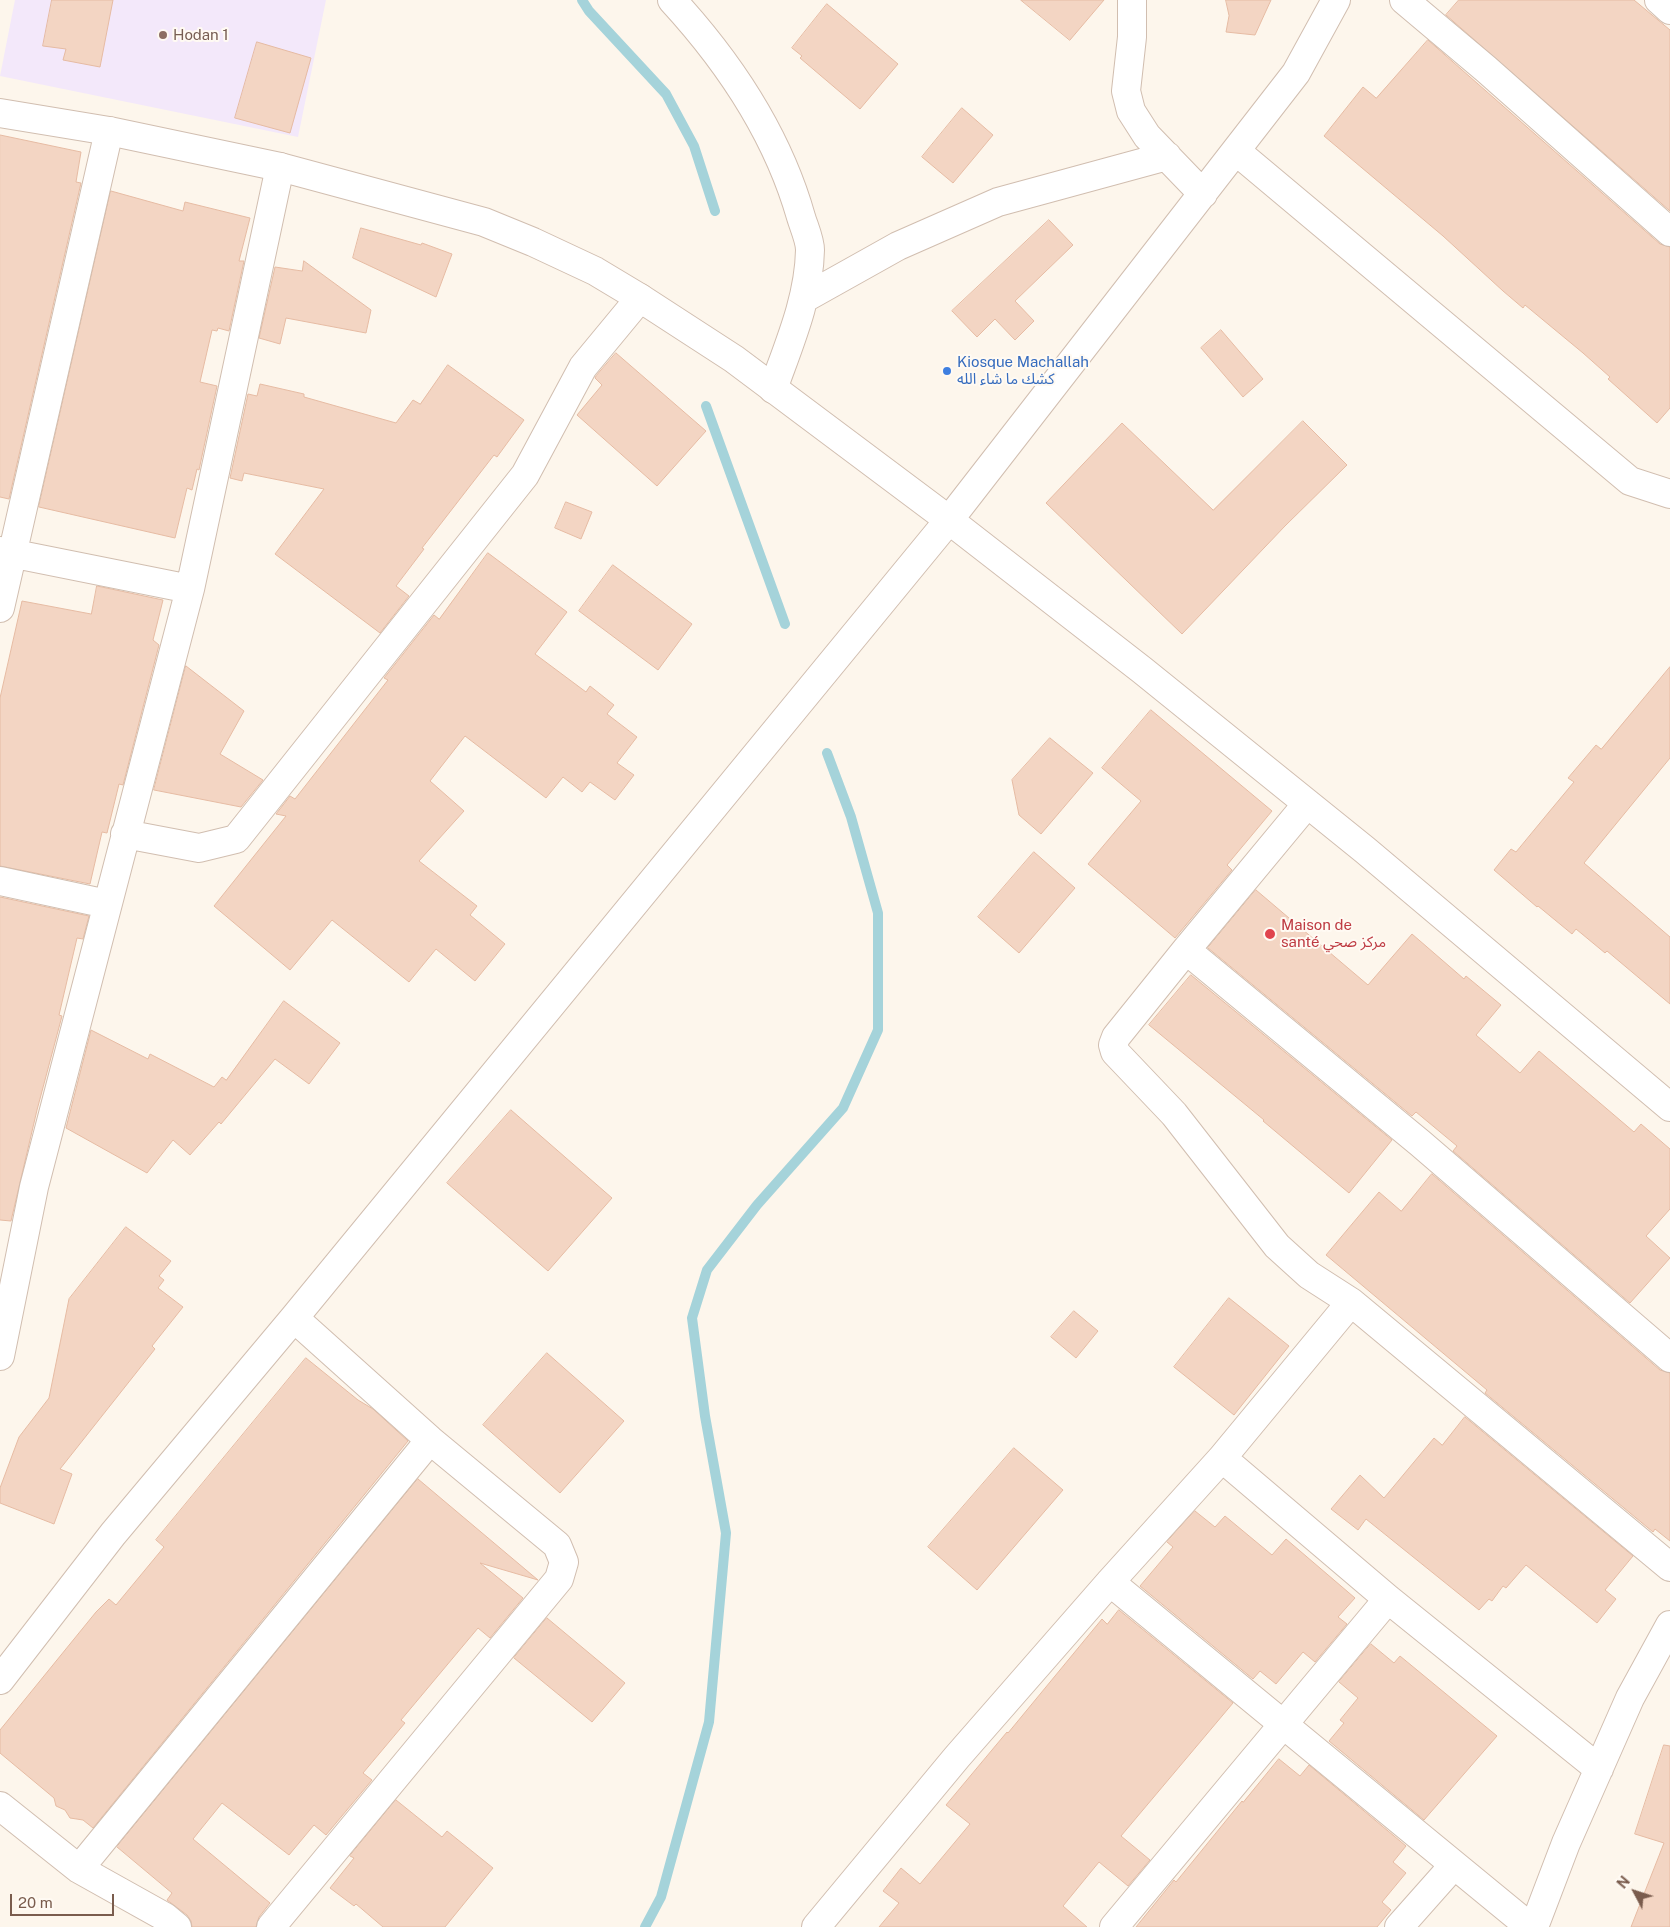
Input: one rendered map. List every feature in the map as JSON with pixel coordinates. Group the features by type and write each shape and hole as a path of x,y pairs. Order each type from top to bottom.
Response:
{"street":[{"path":"672,0 698,28 730,72 771,139 794,193 810,248 804,298 773,390"},
{"path":"1132,0 1132,37 1126,91 1132,111 1147,136 1203,194"},
{"path":"0,1680 113,1534 294,1318 949,520 1296,73 1336,0"},
{"path":"1404,0 1486,69 1670,232"},
{"path":"1659,0 1670,10"},
{"path":"0,113 109,131 280,167 484,222 595,271 734,359 949,520 1142,670 1307,804 1670,1107"},
{"path":"0,608 6,553 109,131"},
{"path":"1236,151 1630,481 1670,494"},
{"path":"804,298 898,246 998,202 1167,156"},
{"path":"0,1356 34,1187 190,589 280,167"},
{"path":"125,834 199,848 236,839 525,475 583,367 640,298"},
{"path":"6,553 190,589"},
{"path":"1307,804 1116,1038 1115,1052 1174,1114 1276,1246 1309,1274 1350,1302 1670,1567"},
{"path":"0,882 107,904"},
{"path":"1186,950 1420,1143 1670,1358"},
{"path":"816,1927 958,1756 1110,1582 1222,1458 1350,1302"},
{"path":"271,1927 559,1578 564,1562 557,1545 430,1440 294,1318"},
{"path":"78,1869 430,1440"},
{"path":"1222,1458 1388,1599 1599,1769"},
{"path":"1110,1582 1530,1927"},
{"path":"1114,1927 1388,1599"},
{"path":"1534,1927 1566,1844 1630,1698 1670,1625"},
{"path":"0,1806 78,1869 166,1917 177,1927"},
{"path":"1399,1927 1454,1865"}],"shaded area":[{"name":"Hodan 1","path":"15,0 326,0 298,137 0,76"}],"building":[{"path":"52,0 113,0 100,67 63,60 66,49 43,46"},
{"path":"1021,0 1104,0 1070,40"},
{"path":"1226,0 1271,0 1255,35 1226,32 1229,16"},
{"path":"1459,0 1634,0 1670,30 1670,211 1446,15"},
{"path":"827,4 898,64 860,109 800,58 802,56 792,48"},
{"path":"1428,40 1660,244 1670,247 1670,408 1657,423 1608,379 1610,377 1583,353 1525,305 1523,308 1443,236 1324,136 1363,87 1376,98"},
{"path":"257,42 311,58 290,133 235,118"},
{"path":"962,108 993,135 953,183 922,157"},
{"path":"0,135 81,152 76,182 81,183 9,499 0,497"},
{"path":"111,191 183,211 185,202 250,218 239,261 244,261 229,331 218,328 217,331 212,330 200,382 217,386 199,470 197,469 192,490 187,488 175,538 39,507"},
{"path":"1049,220 1073,245 1015,301 1034,321 1015,340 995,319 977,337 952,311"},
{"path":"361,228 421,245 422,243 452,254 436,297 353,258"},
{"path":"304,261 371,310 366,333 286,318 280,344 259,338 275,267 302,271"},
{"path":"1221,330 1263,379 1243,397 1201,348"},
{"path":"616,353 706,431 657,486 577,415 602,385 595,378"},
{"path":"448,365 524,420 497,457 494,455 422,548 424,549 396,586 409,596 380,633 275,554 324,489 244,473 242,481 230,478 248,394 257,396 260,384 304,394 304,397 396,423 413,400 420,404"},
{"path":"1303,421 1347,465 1285,526 1182,634 1046,503 1122,423 1213,510"},
{"path":"566,502 592,512 581,539 555,528"},
{"path":"488,553 567,612 535,654 586,692 590,686 614,705 607,714 637,737 617,763 634,775 615,800 590,782 582,792 563,777 546,798 465,736 430,781 464,811 419,861 477,906 470,915 505,944 475,981 436,949 409,982 332,920 290,970 214,906 286,816 276,814 290,796 295,799 388,680 384,678 434,615 439,619"},
{"path":"613,565 692,624 658,670 579,611"},
{"path":"97,586 163,600 153,640 159,645 123,785 119,784 107,833 102,832 90,884 0,866 0,698 22,601 91,614"},
{"path":"186,666 244,711 220,754 263,780 241,807 154,790"},
{"path":"1670,667 1670,758 1584,863 1670,937 1670,1004 1607,951 1605,953 1576,929 1572,934 1494,870 1511,849 1516,852 1574,782 1568,778 1596,745 1601,749"},
{"path":"1151,710 1272,811 1227,865 1232,870 1175,938 1088,864 1141,801 1102,768"},
{"path":"1050,738 1093,773 1041,834 1019,815 1012,780"},
{"path":"1034,852 1075,888 1019,953 978,917"},
{"path":"1256,890 1368,985 1412,934 1464,979 1466,976 1501,1005 1476,1035 1520,1073 1539,1051 1634,1132 1641,1124 1670,1149 1670,1209 1646,1236 1670,1258 1630,1303 1453,1151 1457,1146 1416,1112 1412,1116 1208,948"},
{"path":"0,897 89,916 83,939 77,938 59,1015 62,1016 37,1110 11,1221 0,1220"},
{"path":"1191,975 1392,1140 1349,1193 1149,1025"},
{"path":"284,1001 340,1043 309,1084 275,1059 221,1124 219,1122 190,1155 173,1140 147,1173 66,1128 91,1030 148,1059 150,1054 214,1087 222,1077 226,1080"},
{"path":"511,1110 612,1198 548,1271 447,1183"},
{"path":"1432,1174 1660,1370 1670,1373 1670,1541 1655,1529 1653,1532 1485,1393 1487,1390 1326,1255 1379,1192 1401,1211"},
{"path":"126,1227 171,1261 159,1276 164,1280 158,1288 183,1307 152,1346 155,1349 60,1469 72,1474 54,1524 0,1503 0,1488 19,1437 49,1398 69,1299"},
{"path":"1229,1298 1289,1346 1234,1415 1174,1367"},
{"path":"1074,1311 1098,1331 1076,1358 1051,1337"},
{"path":"547,1353 624,1421 560,1493 483,1425"},
{"path":"306,1358 358,1400 373,1409 408,1441 93,1828 83,1820 70,1818 65,1810 56,1806 54,1798 0,1753 0,1730 96,1612 109,1599 116,1605 164,1547 156,1540"},
{"path":"1465,1417 1633,1556 1605,1590 1616,1599 1597,1623 1526,1565 1506,1588 1503,1586 1492,1601 1489,1599 1479,1610 1366,1519 1358,1530 1331,1509 1360,1475 1384,1498 1434,1438 1442,1445"},
{"path":"1014,1448 1063,1490 977,1590 928,1547"},
{"path":"418,1479 538,1580 480,1563 523,1598 490,1638 478,1628 401,1720 405,1723 363,1773 372,1780 326,1835 314,1825 289,1855 222,1803 193,1839 270,1903 259,1917 256,1927 192,1927 187,1915 167,1900 172,1893 117,1847"},
{"path":"1195,1511 1215,1527 1225,1516 1272,1555 1286,1539 1355,1598 1338,1617 1347,1624 1315,1662 1303,1652 1276,1684 1260,1671 1253,1679 1140,1586 1173,1547 1167,1542"},
{"path":"1119,1610 1233,1703 1121,1836 1150,1860 1128,1886 1099,1862 1063,1906 1087,1927 879,1927 899,1903 883,1891 901,1868 920,1884 970,1824 946,1805 1102,1619 1107,1624"},
{"path":"547,1618 625,1683 592,1722 514,1658"},
{"path":"1371,1644 1394,1663 1400,1656 1497,1736 1424,1820 1329,1741 1344,1723 1340,1720 1358,1698 1339,1682"},
{"path":"1664,1745 1670,1746 1670,1927 1631,1927 1664,1843 1635,1834"},
{"path":"1279,1759 1300,1776 1309,1765 1406,1846 1393,1862 1406,1873 1382,1902 1391,1910 1377,1927 1136,1927 1174,1880 1176,1882"},
{"path":"396,1800 442,1837 447,1831 493,1868 445,1927 383,1927 356,1904 354,1906 330,1888 354,1858 350,1856"}],"waterway":[{"path":"582,0 589,11 666,94 694,146 715,211"},
{"path":"706,406 785,624"},
{"path":"645,1927 661,1897 709,1722 726,1533 705,1416 692,1318 707,1270 757,1205 843,1108 878,1030 878,913 851,817 827,753"}],"place":[{"name":"Hodan 1","path":"163,35"},
{"name":"Kiosque Machallah كشك ما شاء الله","path":"947,371"},
{"name":"Maison de santé مركز صحي","path":"1270,934"}]}
